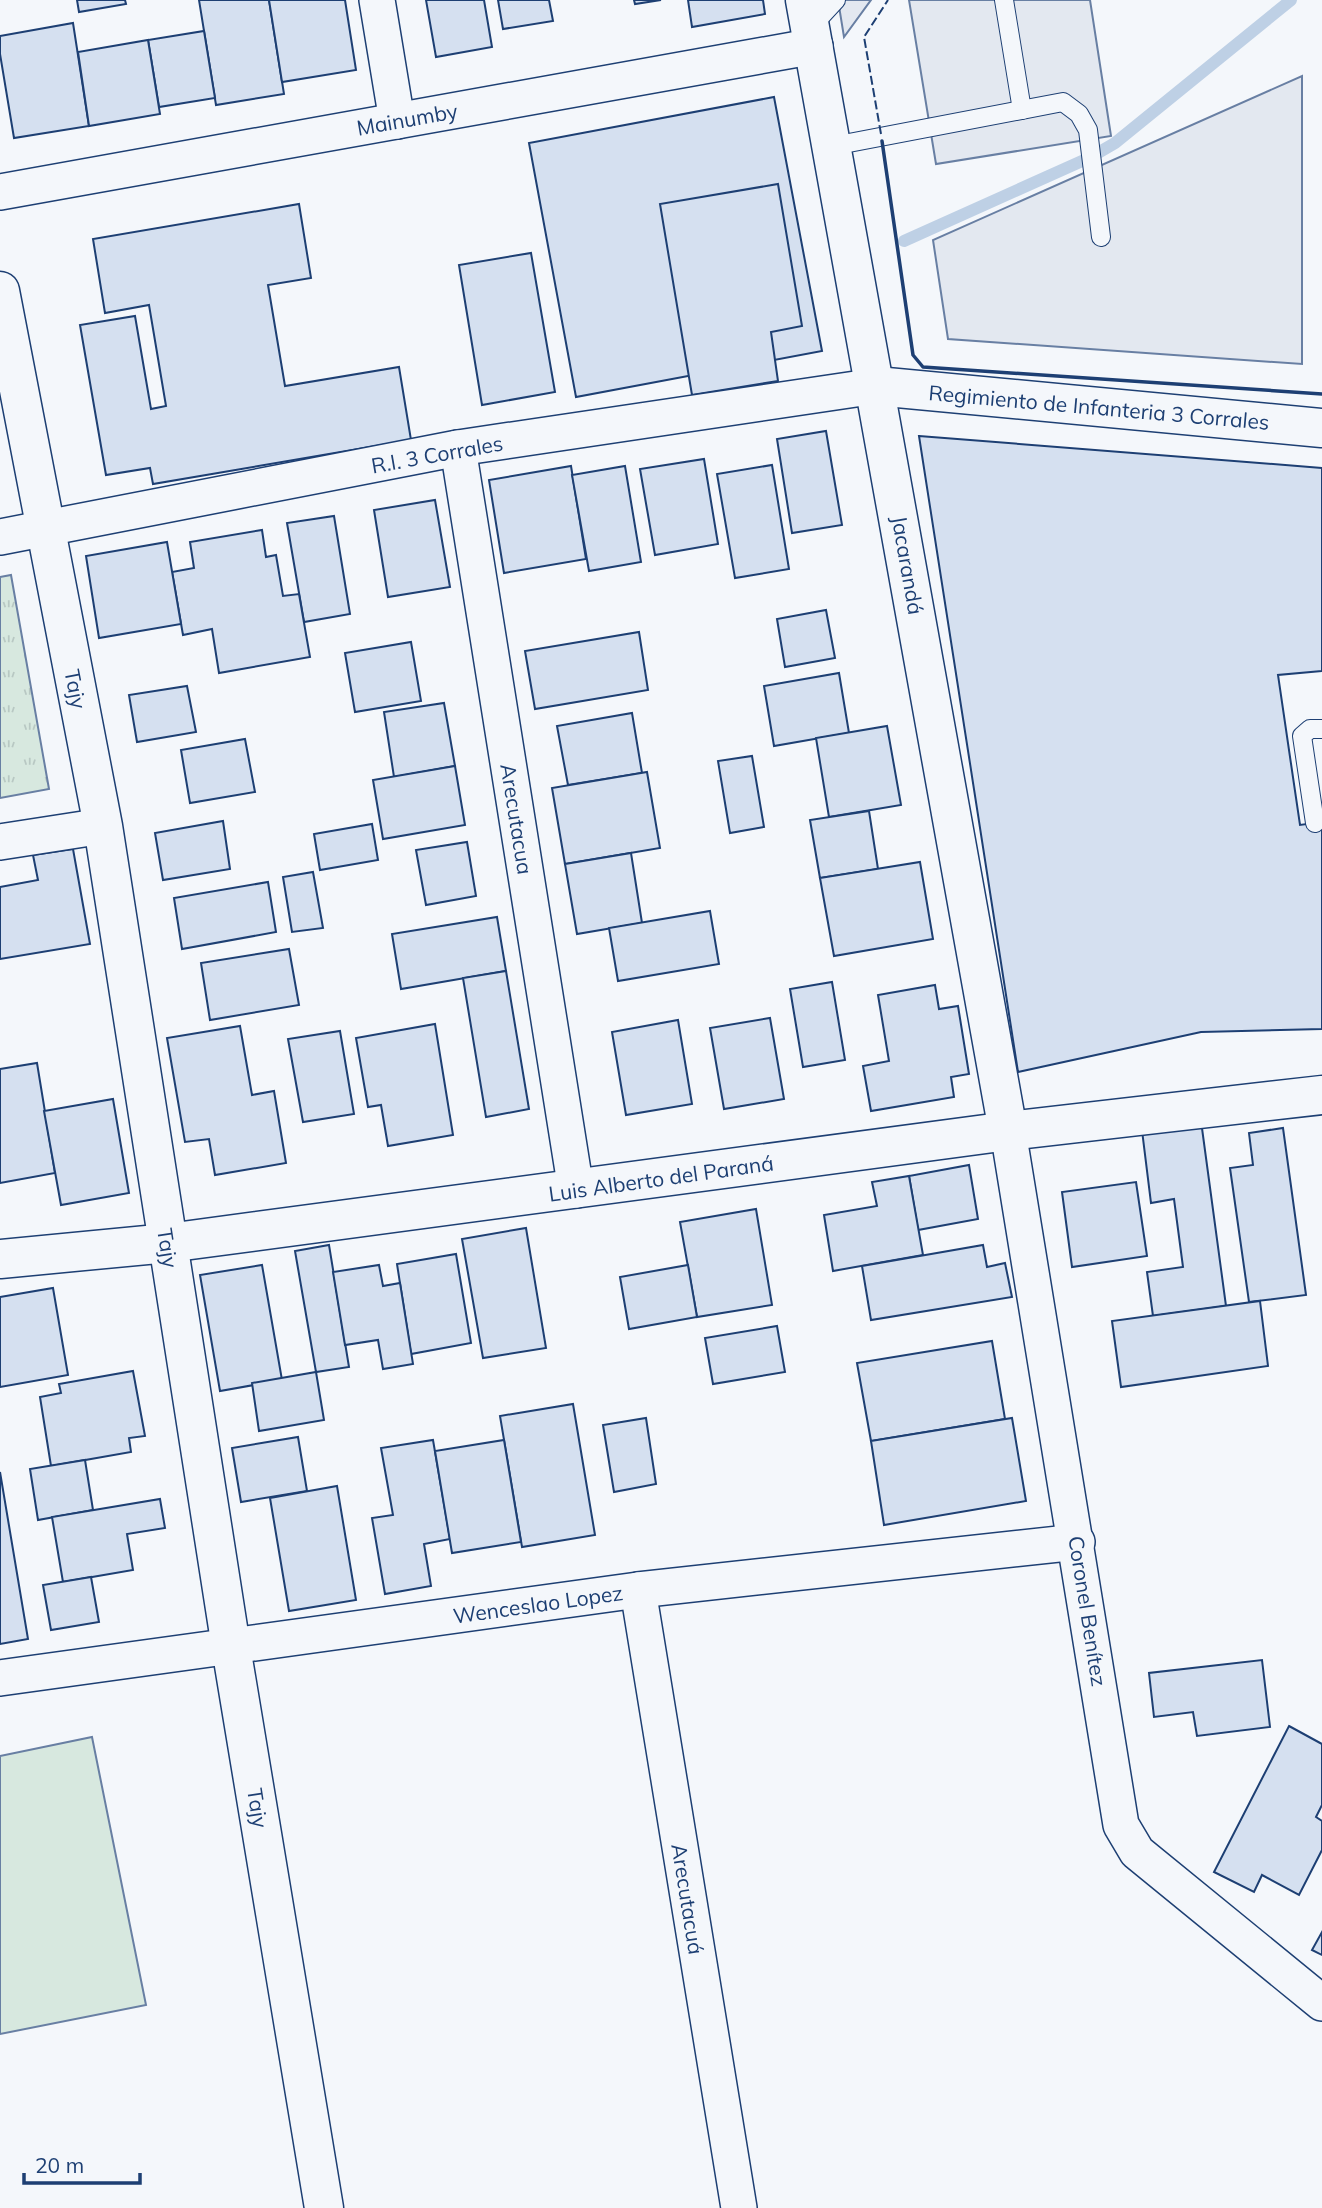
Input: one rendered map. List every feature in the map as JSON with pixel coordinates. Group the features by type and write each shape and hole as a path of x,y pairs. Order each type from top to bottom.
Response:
{"street":[{"path":"377,0 397,121"},
{"name":"Mainumby","path":"0,192 397,121 817,18"},
{"name":"Jacarandá","path":"817,18 833,146 1008,1131"},
{"name":"Tajy","path":"0,291 103,826 231,1647 324,2208"},
{"name":"Regimiento de Infanteria 3 Corrales","path":"876,386 1322,428"},
{"name":"R.I. 3 Corrales","path":"0,537 458,448 876,386"},
{"name":"Arecutacua","path":"458,448 576,1190"},
{"path":"0,842 103,826"},
{"name":"Luis Alberto del Paraná","path":"0,1259 168,1243 1008,1131 1322,1095"},
{"name":"Coronel Benítez","path":"1008,1131 1121,1825 1137,1852 1322,2003"},
{"name":"Wenceslao Lopez","path":"0,1678 638,1590 1077,1542"},
{"name":"Arecutacuá","path":"638,1590 739,2208"}],"lane":[{"path":"1004,0 1022,110"},
{"path":"833,146 1063,102 1080,114 1088,130 1101,237"},
{"path":"1315,823 1302,736 1310,729 1322,729"}],"green space":[{"path":"11,575 49,789 0,798 0,577"},
{"path":"92,1737 146,2005 0,2034 0,1756"}],"shaded area":[{"path":"838,0 871,0 844,37"},
{"path":"909,0 1090,0 1111,136 936,164"},
{"path":"1302,76 1302,364 948,339 933,240"}],"building":[{"path":"77,0 125,0 126,4 79,12"},
{"path":"199,0 269,0 284,94 216,105"},
{"path":"269,0 345,0 356,70 282,82"},
{"path":"426,0 484,0 492,47 436,57"},
{"path":"498,0 549,0 553,21 503,29"},
{"path":"634,0 661,0 635,4"},
{"path":"688,0 763,0 765,14 692,27"},
{"path":"73,23 89,126 14,138 0,54 0,36"},
{"path":"204,31 215,98 159,107 148,40"},
{"path":"148,40 160,114 89,126 78,52"},
{"path":"774,97 822,351 576,397 529,143"},
{"path":"778,184 802,326 771,332 778,381 692,395 660,204"},
{"path":"299,204 311,278 268,285 285,386 399,367 411,440 153,484 150,468 106,475 80,325 135,316 151,409 166,406 149,305 105,313 93,239"},
{"path":"531,253 555,392 482,405 459,265"},
{"path":"826,431 842,525 792,533 777,439"},
{"path":"919,436 1322,468 1322,671 1278,675 1300,825 1322,822 1322,1029 1201,1032 1018,1072"},
{"path":"704,459 718,544 655,555 640,469"},
{"path":"772,465 789,569 735,578 717,474"},
{"path":"571,466 586,559 504,573 489,480"},
{"path":"625,466 641,562 589,571 572,475"},
{"path":"435,500 450,587 388,597 374,510"},
{"path":"334,516 350,614 304,622 287,523"},
{"path":"262,530 266,557 276,555 283,596 299,594 310,657 219,673 212,629 183,635 172,572 194,568 190,542"},
{"path":"167,542 181,624 99,638 86,556"},
{"path":"826,610 835,658 785,667 777,619"},
{"path":"639,632 648,690 535,709 525,651"},
{"path":"411,642 421,701 355,712 345,653"},
{"path":"839,673 849,733 774,746 764,686"},
{"path":"187,686 196,732 137,742 129,695"},
{"path":"444,703 455,766 394,777 384,712"},
{"path":"632,713 642,773 568,785 557,726"},
{"path":"887,726 901,805 829,817 816,738"},
{"path":"245,739 255,792 190,803 181,750"},
{"path":"752,756 764,827 730,833 718,761"},
{"path":"455,766 465,825 383,839 373,780"},
{"path":"647,772 660,848 565,864 552,788"},
{"path":"869,811 878,869 820,878 810,820"},
{"path":"223,821 230,869 163,880 155,833"},
{"path":"372,824 378,860 320,870 314,834"},
{"path":"467,842 476,896 426,905 416,850"},
{"path":"73,849 90,944 0,959 0,887 38,880 33,855"},
{"path":"631,853 642,923 577,934 565,864"},
{"path":"920,862 933,939 834,956 820,878"},
{"path":"313,872 323,928 292,932 283,877"},
{"path":"268,882 276,932 182,949 174,898"},
{"path":"710,911 719,964 618,981 609,928"},
{"path":"497,917 506,971 401,989 392,934"},
{"path":"289,949 299,1005 210,1020 201,963"},
{"path":"506,971 529,1109 486,1117 463,978"},
{"path":"832,982 845,1060 803,1067 790,989"},
{"path":"935,985 939,1009 958,1006 969,1074 951,1077 954,1097 871,1111 863,1066 889,1061 878,995"},
{"path":"770,1018 784,1099 724,1109 710,1028"},
{"path":"678,1020 692,1104 626,1115 612,1032"},
{"path":"435,1024 453,1135 388,1146 381,1105 368,1107 356,1038"},
{"path":"240,1026 252,1095 274,1091 286,1163 215,1175 209,1139 185,1142 167,1038"},
{"path":"340,1031 354,1114 303,1122 288,1039"},
{"path":"37,1063 55,1173 0,1183 0,1069"},
{"path":"113,1099 129,1193 61,1205 44,1111"},
{"path":"1199,1106 1226,1306 1153,1316 1147,1272 1183,1267 1174,1199 1151,1203 1140,1114"},
{"path":"1283,1128 1306,1295 1249,1302 1230,1168 1253,1165 1249,1133"},
{"path":"969,1165 978,1219 918,1230 909,1176"},
{"path":"909,1176 923,1255 833,1271 824,1215 877,1206 872,1182"},
{"path":"1136,1182 1147,1256 1072,1267 1062,1192"},
{"path":"756,1209 772,1305 697,1317 680,1222"},
{"path":"526,1228 546,1348 483,1358 462,1239"},
{"path":"329,1245 349,1367 316,1372 295,1251"},
{"path":"983,1245 987,1267 1005,1263 1012,1297 871,1320 862,1266"},
{"path":"456,1254 471,1343 411,1354 397,1264"},
{"path":"262,1265 282,1380 220,1391 200,1275"},
{"path":"379,1265 383,1286 400,1283 413,1364 383,1369 378,1340 345,1345 333,1272"},
{"path":"688,1265 697,1317 629,1329 620,1277"},
{"path":"53,1288 68,1375 0,1387 0,1297"},
{"path":"1260,1301 1268,1366 1121,1387 1112,1321"},
{"path":"777,1326 785,1372 713,1384 705,1338"},
{"path":"992,1341 1005,1419 871,1441 857,1363"},
{"path":"133,1371 145,1436 129,1438 131,1452 51,1466 40,1397 61,1393 59,1384"},
{"path":"316,1372 324,1420 259,1431 252,1383"},
{"path":"573,1404 595,1535 522,1547 500,1416"},
{"path":"646,1418 656,1484 614,1492 603,1425"},
{"path":"1012,1418 1026,1501 884,1525 871,1441"},
{"path":"298,1437 307,1491 241,1502 232,1448"},
{"path":"433,1440 450,1539 424,1544 431,1586 385,1594 372,1518 393,1515 381,1448"},
{"path":"504,1440 521,1542 452,1553 435,1451"},
{"path":"85,1460 93,1510 38,1520 30,1469"},
{"path":"0,1472 28,1639 0,1644"},
{"path":"337,1486 356,1600 289,1611 270,1498"},
{"path":"160,1499 165,1528 127,1534 133,1570 63,1582 52,1517"},
{"path":"91,1577 99,1622 51,1630 43,1585"},
{"path":"1262,1660 1270,1727 1197,1736 1193,1712 1154,1717 1149,1673"},
{"path":"1289,1726 1322,1744 1322,1805 1316,1817 1322,1821 1322,1850 1299,1895 1262,1875 1254,1892 1214,1872"},
{"path":"1322,1932 1322,1955 1312,1950"}],"waterway":[{"path":"904,241 1091,157 1115,143 1291,0"}],"fence":[{"path":"881,134 864,37 888,0"}],"wall":[{"path":"882,141 913,355 923,367 1322,394"}]}
